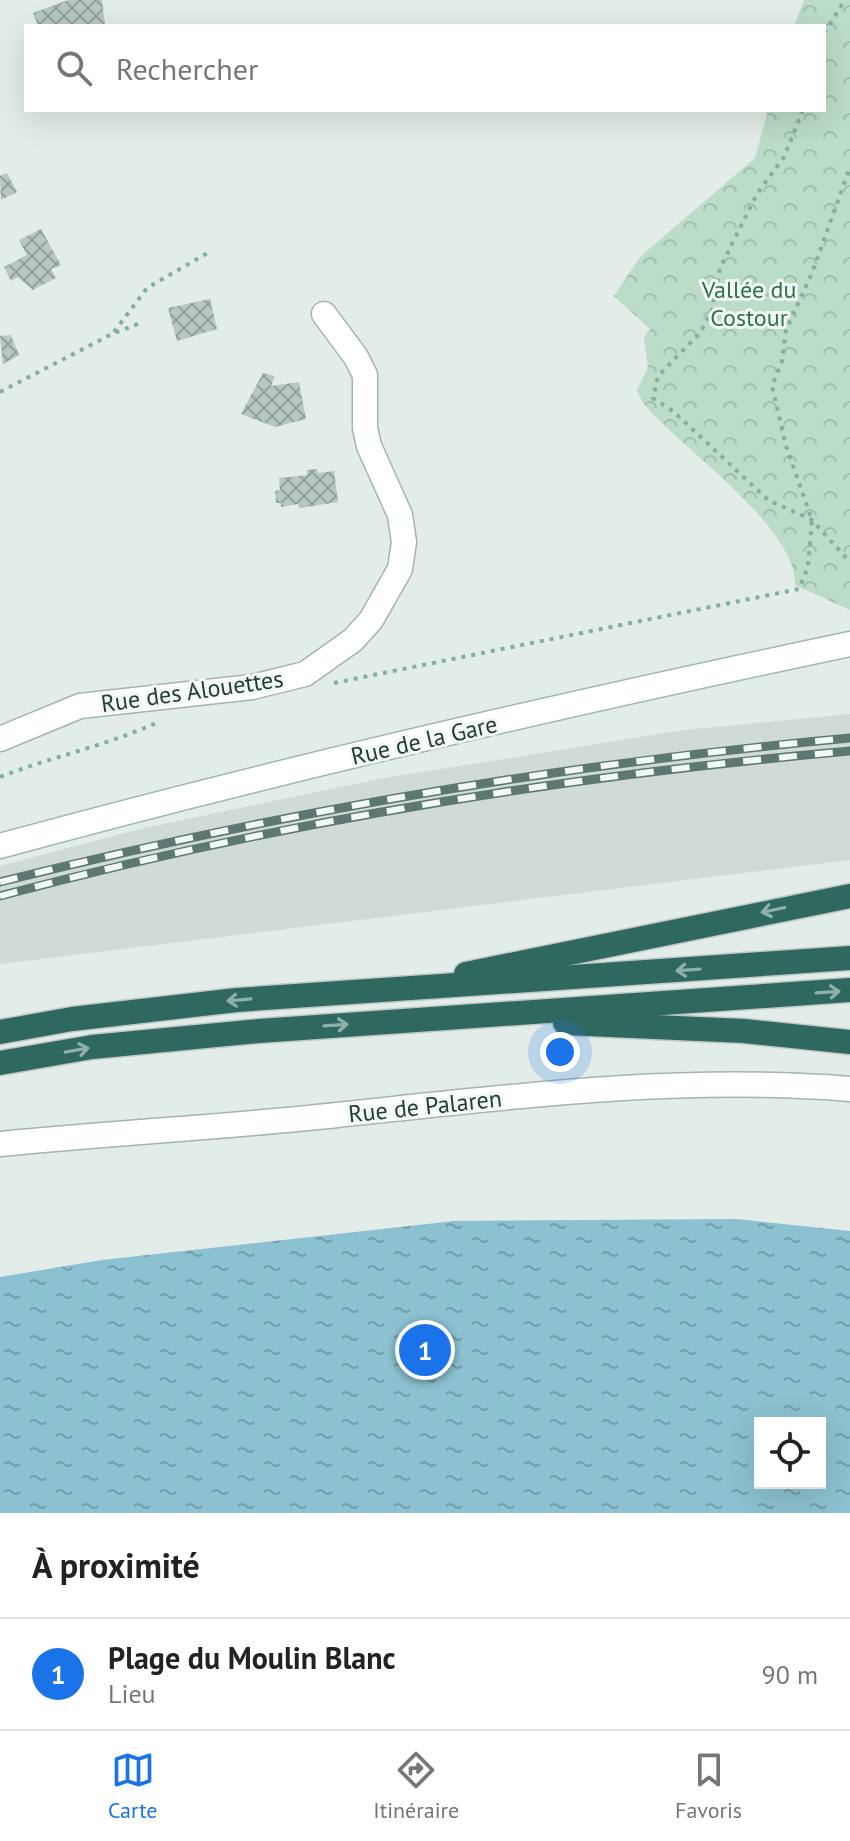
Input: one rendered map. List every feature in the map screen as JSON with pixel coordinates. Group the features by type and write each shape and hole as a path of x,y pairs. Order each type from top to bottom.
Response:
{"highway":[{"path":"401,989 527,959 850,896"},
{"path":"0,1032 72,1019 237,1000 850,958"},
{"path":"0,1063 92,1047 443,1018 850,990"},
{"path":"443,1018 744,1031 850,1042"}],"street":[{"name":"Rue des Alouettes","path":"0,739 80,706 252,687 305,674 353,640 371,620 400,569 404,542 400,515 369,446 365,428 365,375 356,357 324,314"},
{"name":"Rue de la Gare","path":"0,846 193,795 666,683 850,644"},
{"name":"Rue de Palaren","path":"0,1144 269,1122 580,1090 685,1084 788,1084 850,1089"}],"path":[{"path":"826,30 845,0"},
{"path":"802,112 784,157 757,194 720,268 712,310 700,333 658,376 653,398 673,411 768,500 812,520"},
{"path":"850,167 812,273 786,330 782,361 772,386 786,446 812,520 850,562"},
{"path":"112,334 147,288 211,251"},
{"path":"0,392 112,334 143,322"},
{"path":"305,674 336,683 799,589 808,567 812,520"},
{"path":"0,777 119,739 183,707 186,693"}],"shaded area":[{"path":"850,714 850,860 0,964 0,866 144,828 379,779 684,730"}],"green space":[{"name":"Vallée du Costour","path":"804,0 850,0 850,610 795,585 791,562 757,513 643,403 637,390 648,367 644,338 650,329 614,296 640,257 755,158 767,112 826,112 826,24 795,24"}],"water":[{"path":"736,1219 850,1231 850,1513 0,1513 0,1277 102,1260 454,1221"}],"building":[{"path":"68,0 102,0 105,24 37,24 33,13"},
{"path":"7,173 17,192 1,200 0,176"},
{"path":"41,229 61,265 51,269 56,278 33,290 18,277 11,281 4,267 27,255 19,240"},
{"path":"210,299 217,329 177,341 168,308"},
{"path":"11,335 19,355 3,364 0,336"},
{"path":"263,373 275,376 271,386 299,382 306,419 275,427 241,414"},
{"path":"317,469 318,473 334,471 338,502 300,508 298,504 281,507 281,503 276,503 275,491 280,490 279,478 307,475 307,470"}],"railway":[{"path":"0,882 211,834 422,794 635,762 850,738"},
{"path":"0,896 210,846 422,805 636,774 850,751"}],"place":[{"name":"Plage du Moulin Blanc","path":"425,1350"}]}
